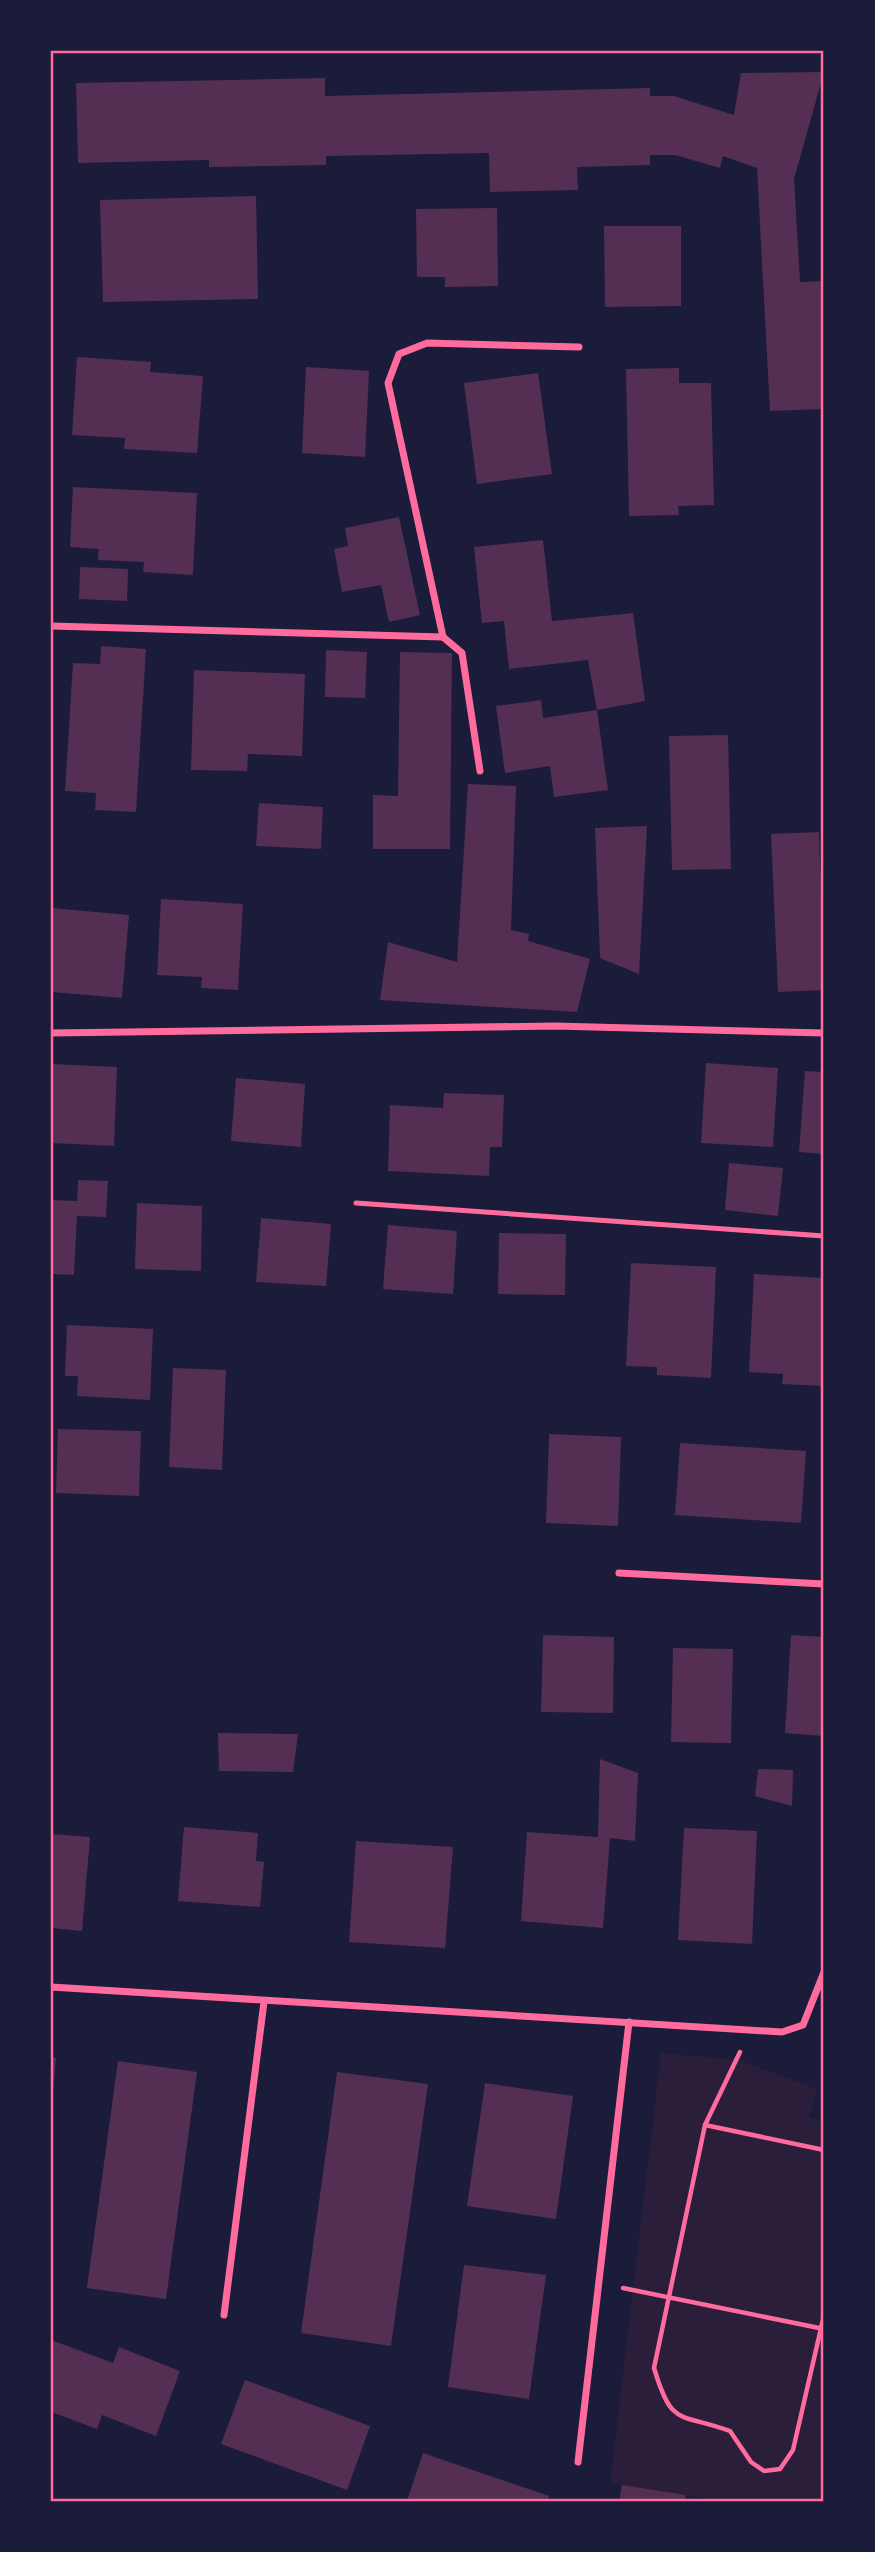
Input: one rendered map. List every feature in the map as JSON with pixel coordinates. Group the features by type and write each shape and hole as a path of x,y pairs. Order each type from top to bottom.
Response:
{"street":[{"path":"480,771 462,653 443,637 388,383 400,354 426,343 579,347"},
{"path":"51,626 443,637"},
{"path":"51,1033 555,1026 824,1033"},
{"path":"618,1573 824,1584"},
{"path":"51,1987 782,2032 803,2025 824,1972"},
{"path":"224,2315 264,2001"},
{"path":"578,2462 629,2022"}],"lane":[{"path":"356,1203 824,1237"}],"path":[{"path":"744,2030 739,2060 705,2125 654,2368 665,2404 684,2419 730,2431 751,2462 764,2471 780,2469 793,2450 823,2329 824,2315"},
{"path":"705,2125 824,2150"},
{"path":"598,2283 823,2329"}],"shaded area":[{"path":"661,2053 739,2060 817,2089 809,2117 824,2122 824,2501 723,2501 610,2483"}],"building":[{"path":"824,72 794,179 800,282 824,281 824,409 770,411 757,168 723,156 720,168 675,155 650,155 650,165 577,167 578,190 490,192 489,153 326,156 326,165 209,167 209,160 78,163 76,83 325,78 325,96 650,88 650,96 674,96 734,115 741,73"},
{"path":"256,196 258,299 103,302 100,200"},
{"path":"497,208 498,286 445,287 445,277 417,277 416,209"},
{"path":"604,226 681,226 681,306 605,307"},
{"path":"77,357 151,362 150,372 203,376 197,453 124,449 125,438 72,435"},
{"path":"306,367 369,371 365,457 302,453"},
{"path":"679,368 679,383 711,383 714,505 678,506 679,515 629,516 626,369"},
{"path":"538,373 552,474 477,484 464,383"},
{"path":"73,487 197,493 193,575 143,572 144,562 98,560 99,549 70,547"},
{"path":"399,517 420,615 389,622 381,585 342,592 334,549 348,546 345,528"},
{"path":"543,540 552,621 633,613 645,701 597,710 588,660 509,669 504,621 482,623 474,547"},
{"path":"80,567 128,569 127,601 79,599"},
{"path":"101,646 146,649 136,812 95,810 96,793 65,791 73,663 100,664"},
{"path":"326,650 367,652 365,698 325,697"},
{"path":"400,652 452,653 450,849 373,849 373,795 398,796"},
{"path":"194,670 305,674 302,756 248,754 247,771 191,770"},
{"path":"541,700 543,718 597,710 608,790 554,797 550,766 505,773 496,706"},
{"path":"728,735 731,869 672,870 669,736"},
{"path":"468,784 516,786 511,930 529,934 528,941 590,959 577,1012 380,1000 388,942 457,962"},
{"path":"259,803 323,807 321,849 256,846"},
{"path":"647,826 639,974 600,958 595,828"},
{"path":"819,832 824,990 778,992 771,834"},
{"path":"161,899 243,904 238,990 201,988 202,977 157,975"},
{"path":"51,908 129,915 122,998 51,992"},
{"path":"706,1063 778,1068 773,1147 701,1143"},
{"path":"51,1064 117,1067 114,1146 51,1143"},
{"path":"805,1071 824,1072 824,1154 799,1152"},
{"path":"236,1078 305,1084 301,1147 231,1141"},
{"path":"444,1093 504,1095 502,1147 490,1147 489,1176 388,1171 390,1105 443,1108"},
{"path":"729,1163 783,1168 778,1216 725,1210"},
{"path":"78,1180 108,1181 106,1217 77,1216 74,1275 51,1274 51,1200 77,1201"},
{"path":"137,1203 202,1206 201,1271 135,1269"},
{"path":"261,1218 331,1224 326,1286 256,1282"},
{"path":"388,1225 457,1231 453,1294 383,1289"},
{"path":"499,1233 566,1234 565,1295 498,1294"},
{"path":"631,1263 716,1267 711,1378 657,1375 657,1367 626,1366"},
{"path":"754,1274 824,1278 824,1386 782,1384 783,1374 749,1372"},
{"path":"67,1325 153,1329 150,1400 77,1396 78,1376 65,1376"},
{"path":"173,1368 226,1370 222,1470 169,1467"},
{"path":"58,1429 141,1431 139,1496 56,1493"},
{"path":"549,1434 621,1437 618,1526 546,1523"},
{"path":"680,1443 806,1451 801,1523 675,1515"},
{"path":"543,1635 614,1637 613,1713 541,1712"},
{"path":"791,1635 824,1637 824,1736 785,1733"},
{"path":"673,1648 733,1649 731,1743 671,1742"},
{"path":"218,1733 298,1734 293,1772 219,1771"},
{"path":"600,1759 638,1773 635,1841 610,1838 603,1928 521,1921 527,1832 598,1837"},
{"path":"758,1769 793,1770 792,1806 755,1796"},
{"path":"184,1827 258,1833 256,1861 264,1862 260,1907 178,1901"},
{"path":"684,1828 757,1831 752,1944 678,1940"},
{"path":"51,1834 90,1837 82,1931 51,1928"},
{"path":"356,1841 453,1847 445,1948 349,1942"},
{"path":"51,2057 56,2058 53,2093 51,2093"},
{"path":"118,2061 197,2072 166,2299 87,2288"},
{"path":"337,2072 428,2084 391,2346 301,2333"},
{"path":"485,2083 573,2096 556,2219 467,2206"},
{"path":"464,2265 546,2275 529,2399 448,2387"},
{"path":"51,2340 113,2363 119,2347 180,2371 156,2436 102,2415 97,2429 51,2412"},
{"path":"245,2380 370,2426 347,2490 221,2444"},
{"path":"423,2453 549,2496 547,2501 407,2501"},
{"path":"622,2485 686,2495 685,2501 619,2501"}]}
